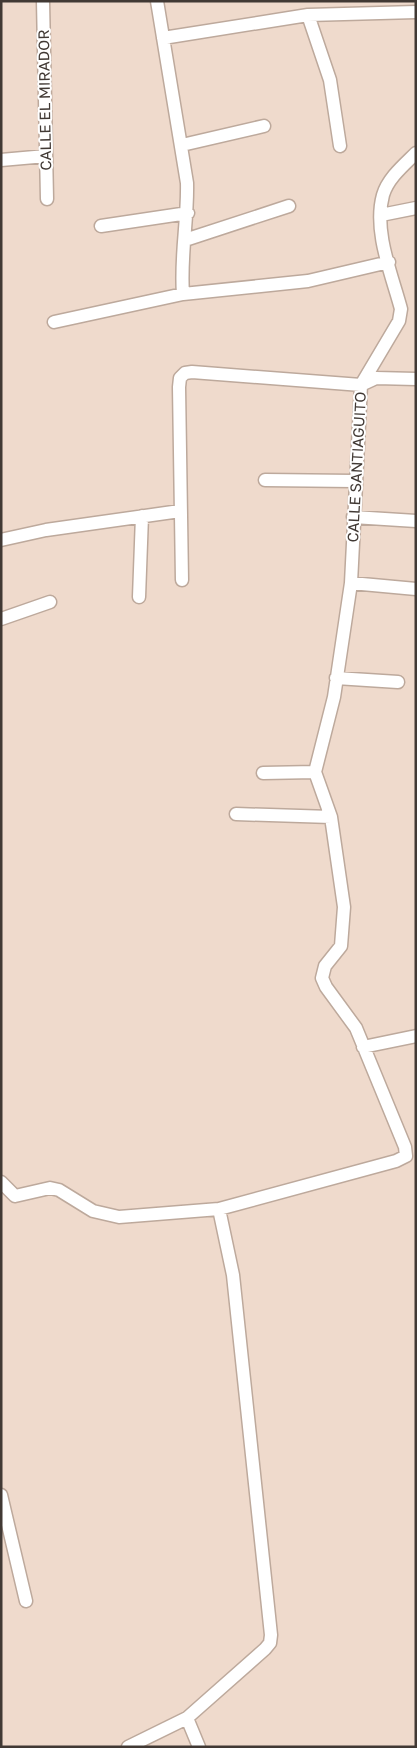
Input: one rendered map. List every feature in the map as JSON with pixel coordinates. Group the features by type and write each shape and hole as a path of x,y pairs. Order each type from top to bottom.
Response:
{"street":[{"name":"CALLE EL MIRADOR","path":"43,1 46,199"},
{"path":"157,1 182,145 188,213 183,294"},
{"path":"163,38 308,14 416,12"},
{"path":"308,14 330,80 340,146"},
{"path":"182,145 264,126"},
{"name":"CALLE SANTIAGUITO","path":"316,772 334,697 351,583 354,481 361,385 399,321 401,309 383,241 381,215 383,196 390,180 416,153"},
{"path":"1,160 46,156"},
{"path":"185,240 289,206"},
{"path":"381,215 416,208"},
{"path":"101,226 188,213"},
{"path":"54,322 183,294 308,281 389,262"},
{"path":"182,580 180,378 185,373 361,385 376,378 416,379"},
{"path":"264,480 354,481"},
{"path":"1,540 46,530 180,511"},
{"path":"139,596 142,516"},
{"path":"353,517 416,521"},
{"path":"351,583 416,589"},
{"path":"1,619 50,602"},
{"path":"336,678 398,682"},
{"path":"1,1182 16,1196 50,1188 59,1190 93,1211 119,1217 219,1209 396,1161 406,1156 405,1147 356,1028 326,987 322,978 325,966 342,946 344,931 342,881 331,817 316,772 263,773"},
{"path":"236,814 331,817"},
{"path":"363,1047 416,1036"},
{"path":"128,1747 187,1718 265,1649 271,1635 233,1275 219,1209"},
{"path":"1,1495 26,1601"},
{"path":"187,1718 199,1747"}]}
